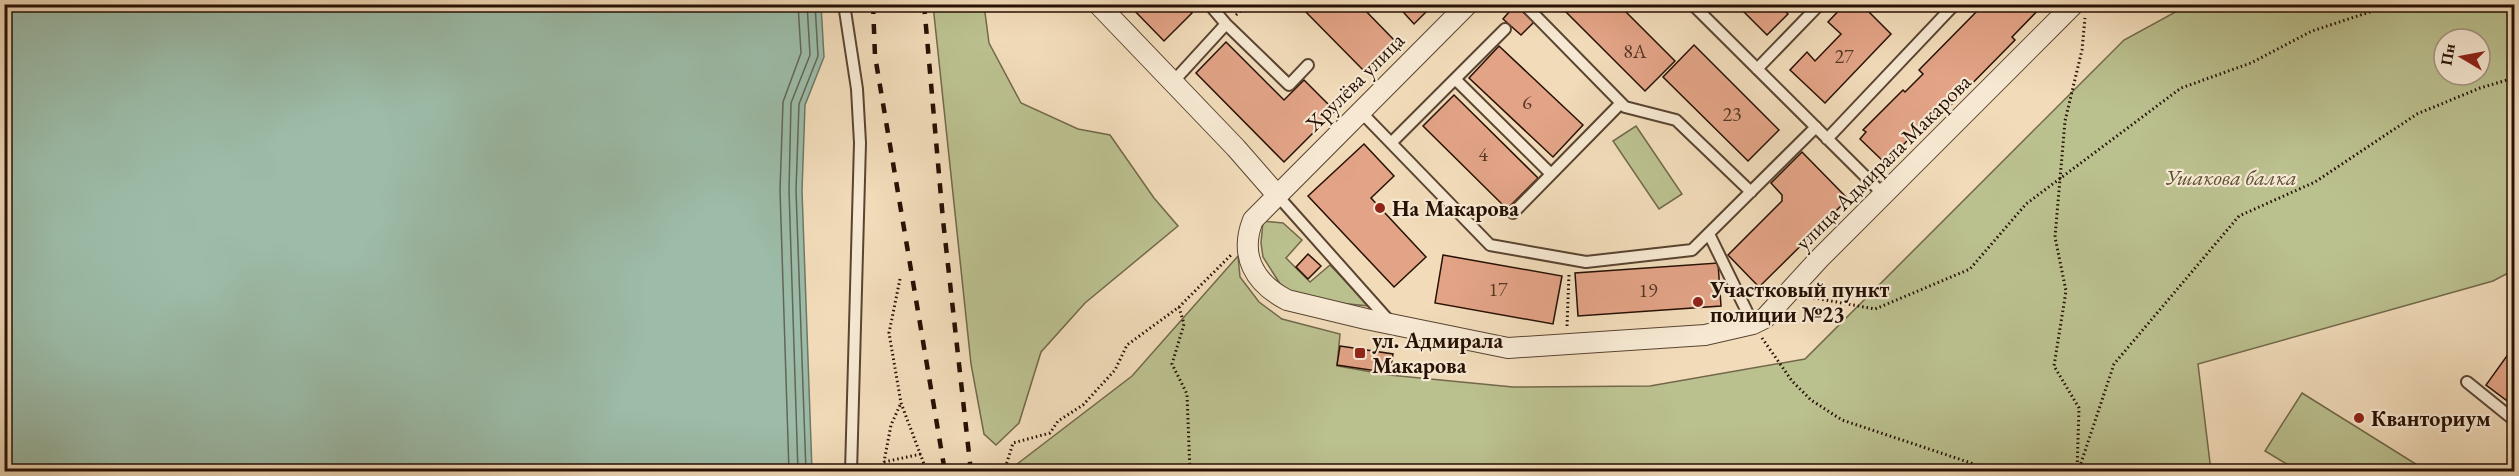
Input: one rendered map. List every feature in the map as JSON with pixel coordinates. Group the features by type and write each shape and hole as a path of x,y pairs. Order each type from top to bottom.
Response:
{"street":[{"path":"1098,4 1236,148 1277,195 1253,220 1248,239"},
{"name":"Хрулёва улица","path":"1277,195 1468,4"},
{"name":"улица Адмирала Макарова","path":"1248,239 1247,255 1255,272 1277,295 1287,300 1393,325 1508,348 1705,335 1753,324 1765,318 1819,259 1883,195 2080,6"}],"lane":[{"path":"844,4 857,89 860,143 851,471"},
{"path":"1209,4 1226,24 1289,85 1308,65"},
{"path":"1524,4 1625,107 1676,120 1751,192"},
{"path":"1689,4 1694,6 1883,195"},
{"path":"1827,138 1955,4"},
{"path":"1757,69 1817,6"},
{"path":"1172,83 1226,24"},
{"path":"1391,143 1505,29"},
{"path":"1455,79 1551,173"},
{"path":"1513,213 1621,103"},
{"path":"1360,111 1490,245 1586,262 1692,250 1816,127"},
{"path":"1277,195 1393,325"},
{"path":"1709,234 1753,324"},
{"path":"2467,382 2514,420"}],"path":[{"path":"1789,293 1875,309 1970,269 2026,204 2181,88 2252,63 2312,31 2394,4"},
{"path":"2078,471 2079,408 2054,366 2066,291 2055,237 2062,177 2065,120 2082,50 2080,6"},
{"path":"2078,471 2114,364 2239,216 2315,182 2417,114 2480,88 2514,78"},
{"path":"1004,471 1013,443 1050,433 1058,421 1083,405 1115,370 1127,345 1179,307 1248,239"},
{"path":"1567,326 1570,259"},
{"path":"900,279 890,333 901,403 927,471"},
{"path":"1179,307 1184,324 1172,363 1187,394 1190,471"},
{"path":"1753,324 1792,381 1811,400 1842,420 1971,463 1988,471 2049,471"},
{"path":"884,462 891,425 901,403"},
{"path":"874,471 884,462 921,454"}],"green space":[{"name":"Ушакова балка","path":"2190,4 2514,5 2514,270 2493,281 2198,364 2211,471 1008,471 1132,376 1238,256 1240,277 1259,302 1282,319 1340,334 1337,366 1389,375 1513,387 1650,386 1805,359 2124,40"},
{"path":"933,5 984,5 989,43 1021,103 1078,129 1110,135 1154,198 1178,226 1085,303 1041,352 1019,423 996,445 984,434 971,364"},
{"path":"1636,126 1682,194 1659,209 1613,141"},
{"path":"1263,221 1283,223 1302,240 1286,258 1310,282 1330,265 1369,306 1299,299 1284,290 1263,257 1261,243"},
{"path":"2302,393 2427,471 2298,471 2265,451"}],"water":[{"path":"4,5 821,5 824,57 805,105 802,191 812,471 5,471"}],"building":[{"path":"1128,4 1184,4 1192,13 1164,41"},
{"path":"1298,4 1359,4 1396,42 1366,73"},
{"path":"1396,4 1434,4 1414,24"},
{"path":"1558,4 1618,4 1675,61 1645,91"},
{"path":"1736,4 1777,4 1788,14 1767,35"},
{"path":"1845,4 1861,4 1891,34 1825,103 1790,70 1807,52 1815,61 1841,34 1828,22"},
{"path":"1984,4 1989,8 1992,4 2044,4 2012,37 2015,40 1946,110 1942,106 1885,163 1860,139 1866,132 1863,130 1903,90 1905,92 1923,74 1919,70"},
{"path":"1515,5 1534,22 1521,35 1503,19"},
{"path":"1226,42 1284,100 1304,80 1335,111 1284,162 1196,73"},
{"path":"1694,45 1779,130 1748,161 1663,77"},
{"path":"1499,46 1583,125 1553,157 1469,78"},
{"path":"1454,95 1538,178 1507,209 1423,126"},
{"path":"1364,144 1394,176 1371,198 1426,257 1394,287 1308,196"},
{"path":"1802,152 1848,199 1759,287 1728,255 1782,201 1782,195 1771,183"},
{"path":"1308,254 1321,266 1308,279 1296,267"},
{"path":"1443,255 1562,276 1553,324 1435,303"},
{"path":"1718,263 1721,306 1578,316 1575,273"},
{"path":"1340,346 1393,354 1390,373 1337,365"},
{"path":"2509,353 2514,357 2514,406 2486,385"}],"railway":[{"path":"873,4 875,56 945,472"},
{"path":"924,4 943,220 971,472"}],"place":[{"name":"На Макарова","path":"1380,208"},
{"name":"Участковый пункт полиции №23","path":"1698,302"},
{"name":"ул. Адмирала Макарова","path":"1360,353"},
{"name":"Кванториум","path":"2359,418"}]}
